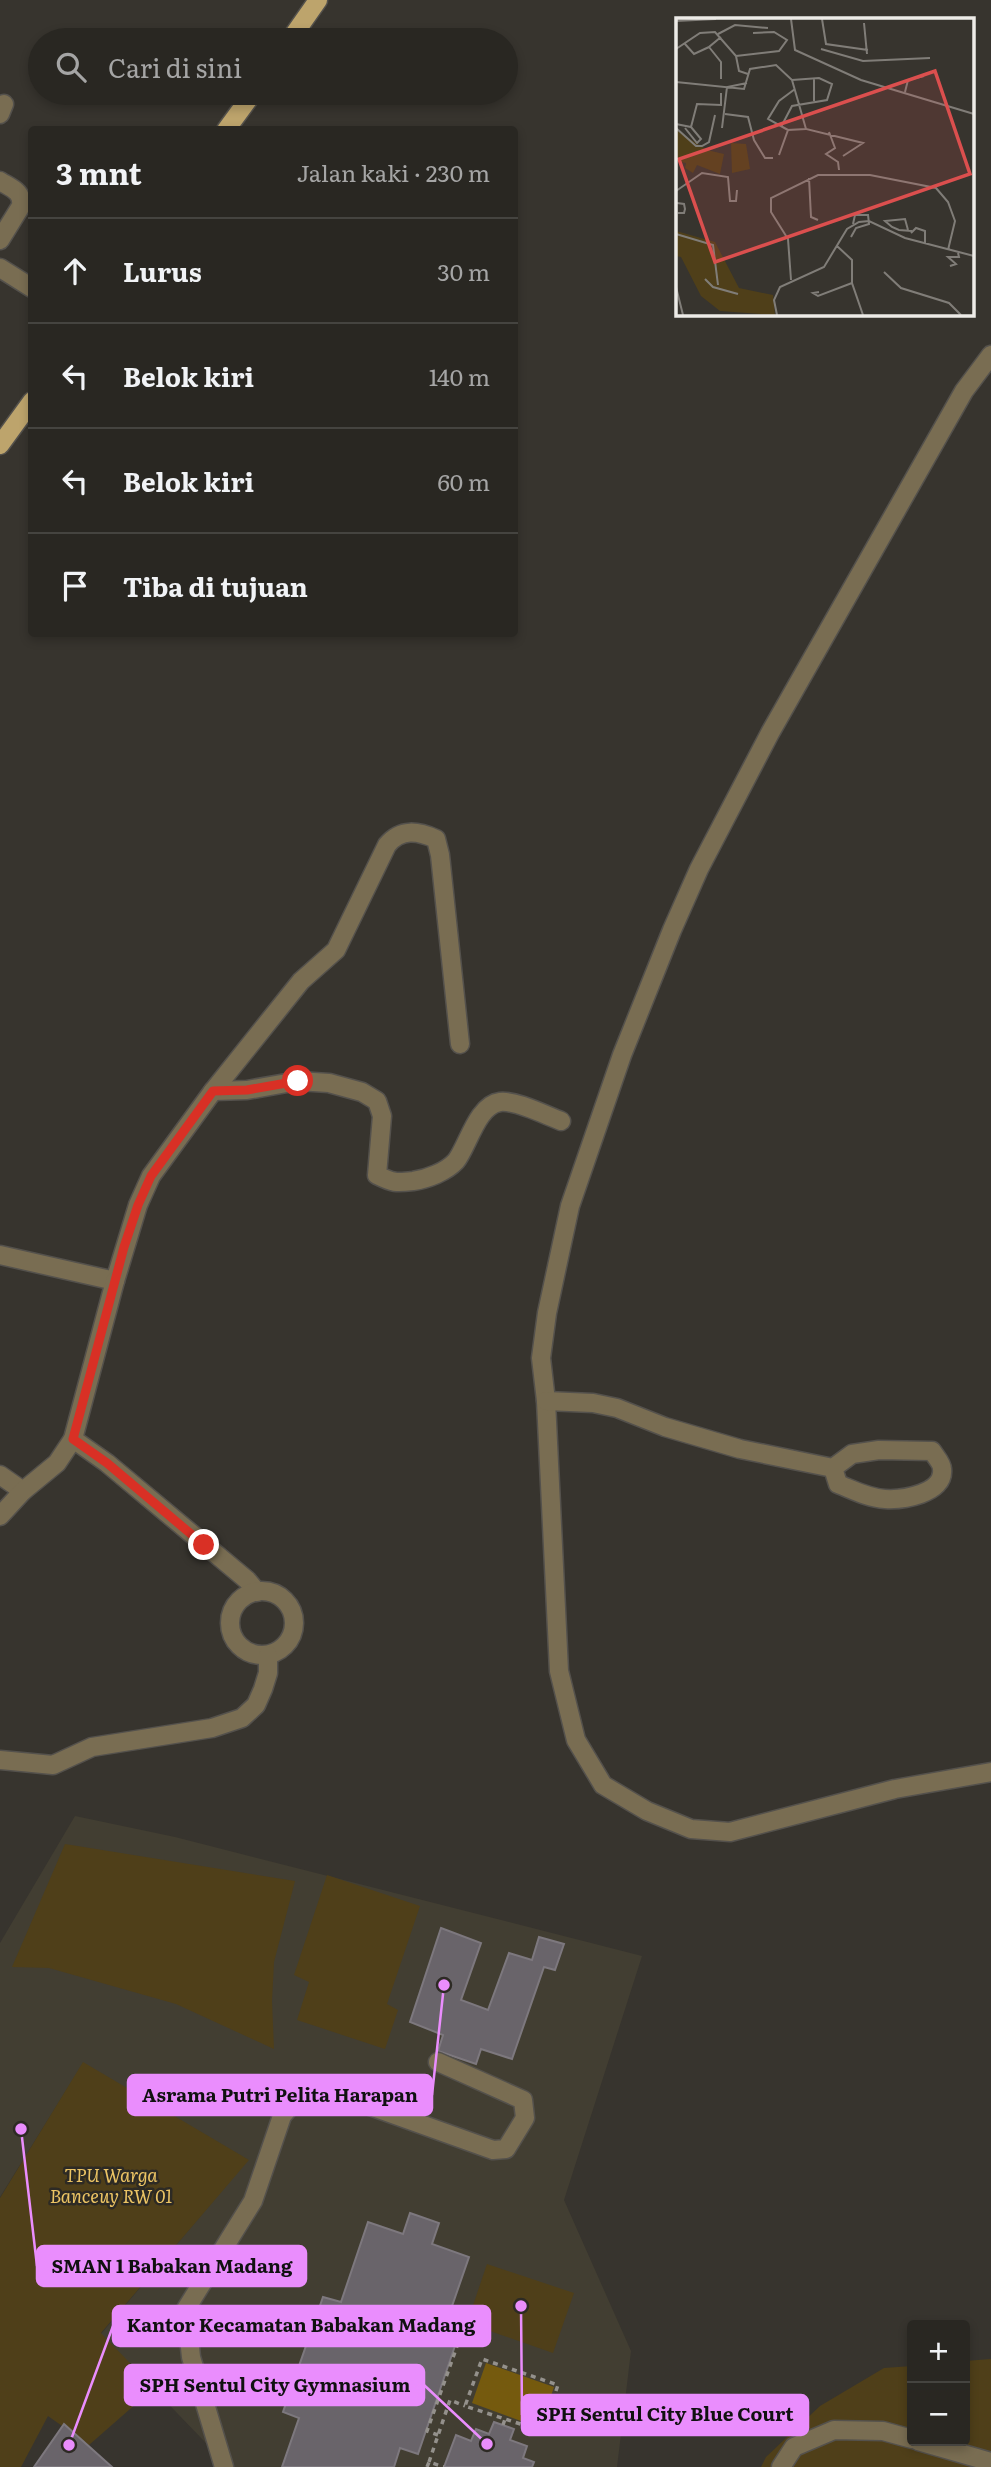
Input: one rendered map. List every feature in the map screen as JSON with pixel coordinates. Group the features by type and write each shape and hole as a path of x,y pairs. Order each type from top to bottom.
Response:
{"main road":[{"path":"298,28 318,0"},
{"path":"229,126 244,105"},
{"path":"0,444 28,406"}],"street":[{"path":"0,181 18,192 22,200 0,240"},
{"path":"0,268 28,286"},
{"path":"991,355 964,391 770,733 699,869 622,1055 570,1206 547,1313 541,1358 546,1401 559,1671 576,1741 603,1785 647,1811 691,1829 730,1832 895,1789 991,1772"},
{"path":"0,1516 23,1491 57,1463 73,1439 115,1281 138,1205 151,1176 213,1091 301,981 336,950 387,845 394,837 408,832 436,839 438,847 460,1044"},
{"path":"213,1091 247,1090 298,1081 329,1083 362,1092 377,1101 382,1115 377,1175 392,1183 427,1179 455,1161 479,1118 492,1105 501,1101 561,1121"},
{"path":"0,1255 115,1281"},
{"path":"546,1401 593,1403 740,1449 833,1468 852,1454 879,1450 932,1451 943,1467 942,1478 932,1489 909,1498 885,1499 861,1494 838,1484 833,1468"},
{"path":"73,1439 107,1463 247,1580 257,1592"},
{"path":"0,1475 23,1491"},
{"path":"257,1592 266,1592 282,1599 289,1605 294,1622 284,1647 268,1655 250,1653 242,1648 236,1642 231,1624 232,1616 241,1600 257,1592"},
{"path":"0,1760 53,1765 92,1748 212,1728 242,1718 256,1705 263,1689 268,1673 268,1655"},
{"path":"224,2467 191,2357 186,2309 253,2200 282,2116 300,2095 320,2088 493,2150 506,2149 525,2118 523,2100 438,2062"},
{"path":"781,2467 794,2447 834,2430 883,2431 907,2438"},
{"path":"935,2446 991,2462"}],"path":[{"path":"438,2435 427,2431 468,2318"},
{"path":"444,2329 461,2335"},
{"path":"444,2467 428,2464 450,2400 465,2406 542,2431 558,2385 482,2359 465,2406"},
{"path":"503,2425 505,2419"}],"shaded area":[{"path":"75,1816 175,1837 642,1956 564,2200 631,2351 617,2467 229,2467 101,2334 248,2160 83,2063 0,2197 0,1943"},
{"path":"486,2363 554,2387 540,2428 472,2403"}],"green space":[{"path":"65,1844 295,1881 274,1962 274,2049 176,2004 49,1968 12,1967"},
{"path":"327,1875 420,1906 387,2004 398,2010 385,2049 297,2020 309,1982 294,1975"},
{"name":"TPU Warga Banceuy RW 01","path":"83,2062 249,2160 101,2333 154,2388 89,2445 48,2416 21,2467 0,2467 0,2198"},
{"path":"487,2264 574,2293 553,2353 467,2323"},
{"path":"991,2359 991,2467 761,2467 766,2457 820,2406 884,2368 907,2366 907,2446 970,2446 970,2361"}],"building":[{"path":"441,1928 481,1943 461,2000 488,2010 509,1953 532,1960 539,1937 564,1944 555,1970 544,1967 512,2059 481,2049 476,2064 438,2051 443,2035 410,2022"},
{"path":"410,2213 439,2223 432,2244 469,2257 442,2335 457,2340 418,2454 400,2448 394,2467 282,2467 299,2418 283,2412 323,2297 341,2302 368,2222 403,2234"},
{"path":"494,2422 514,2429 510,2440 527,2446 523,2458 534,2462 532,2467 444,2467 456,2435 471,2441 476,2429 489,2434"},
{"path":"64,2424 112,2467 34,2467"}],"place":[{"name":"Asrama Putri Pelita Harapan","path":"444,1985"},
{"name":"SMAN 1 Babakan Madang","path":"21,2129"},
{"name":"SPH Sentul City Blue Court","path":"521,2306"},
{"name":"SPH Sentul City Gymnasium","path":"487,2444"},
{"name":"Kantor Kecamatan Babakan Madang","path":"69,2445"}],"route":[{"path":"204,1545 107,1463 73,1439 124,1247 151,1176 213,1091 247,1090 298,1081"}]}
